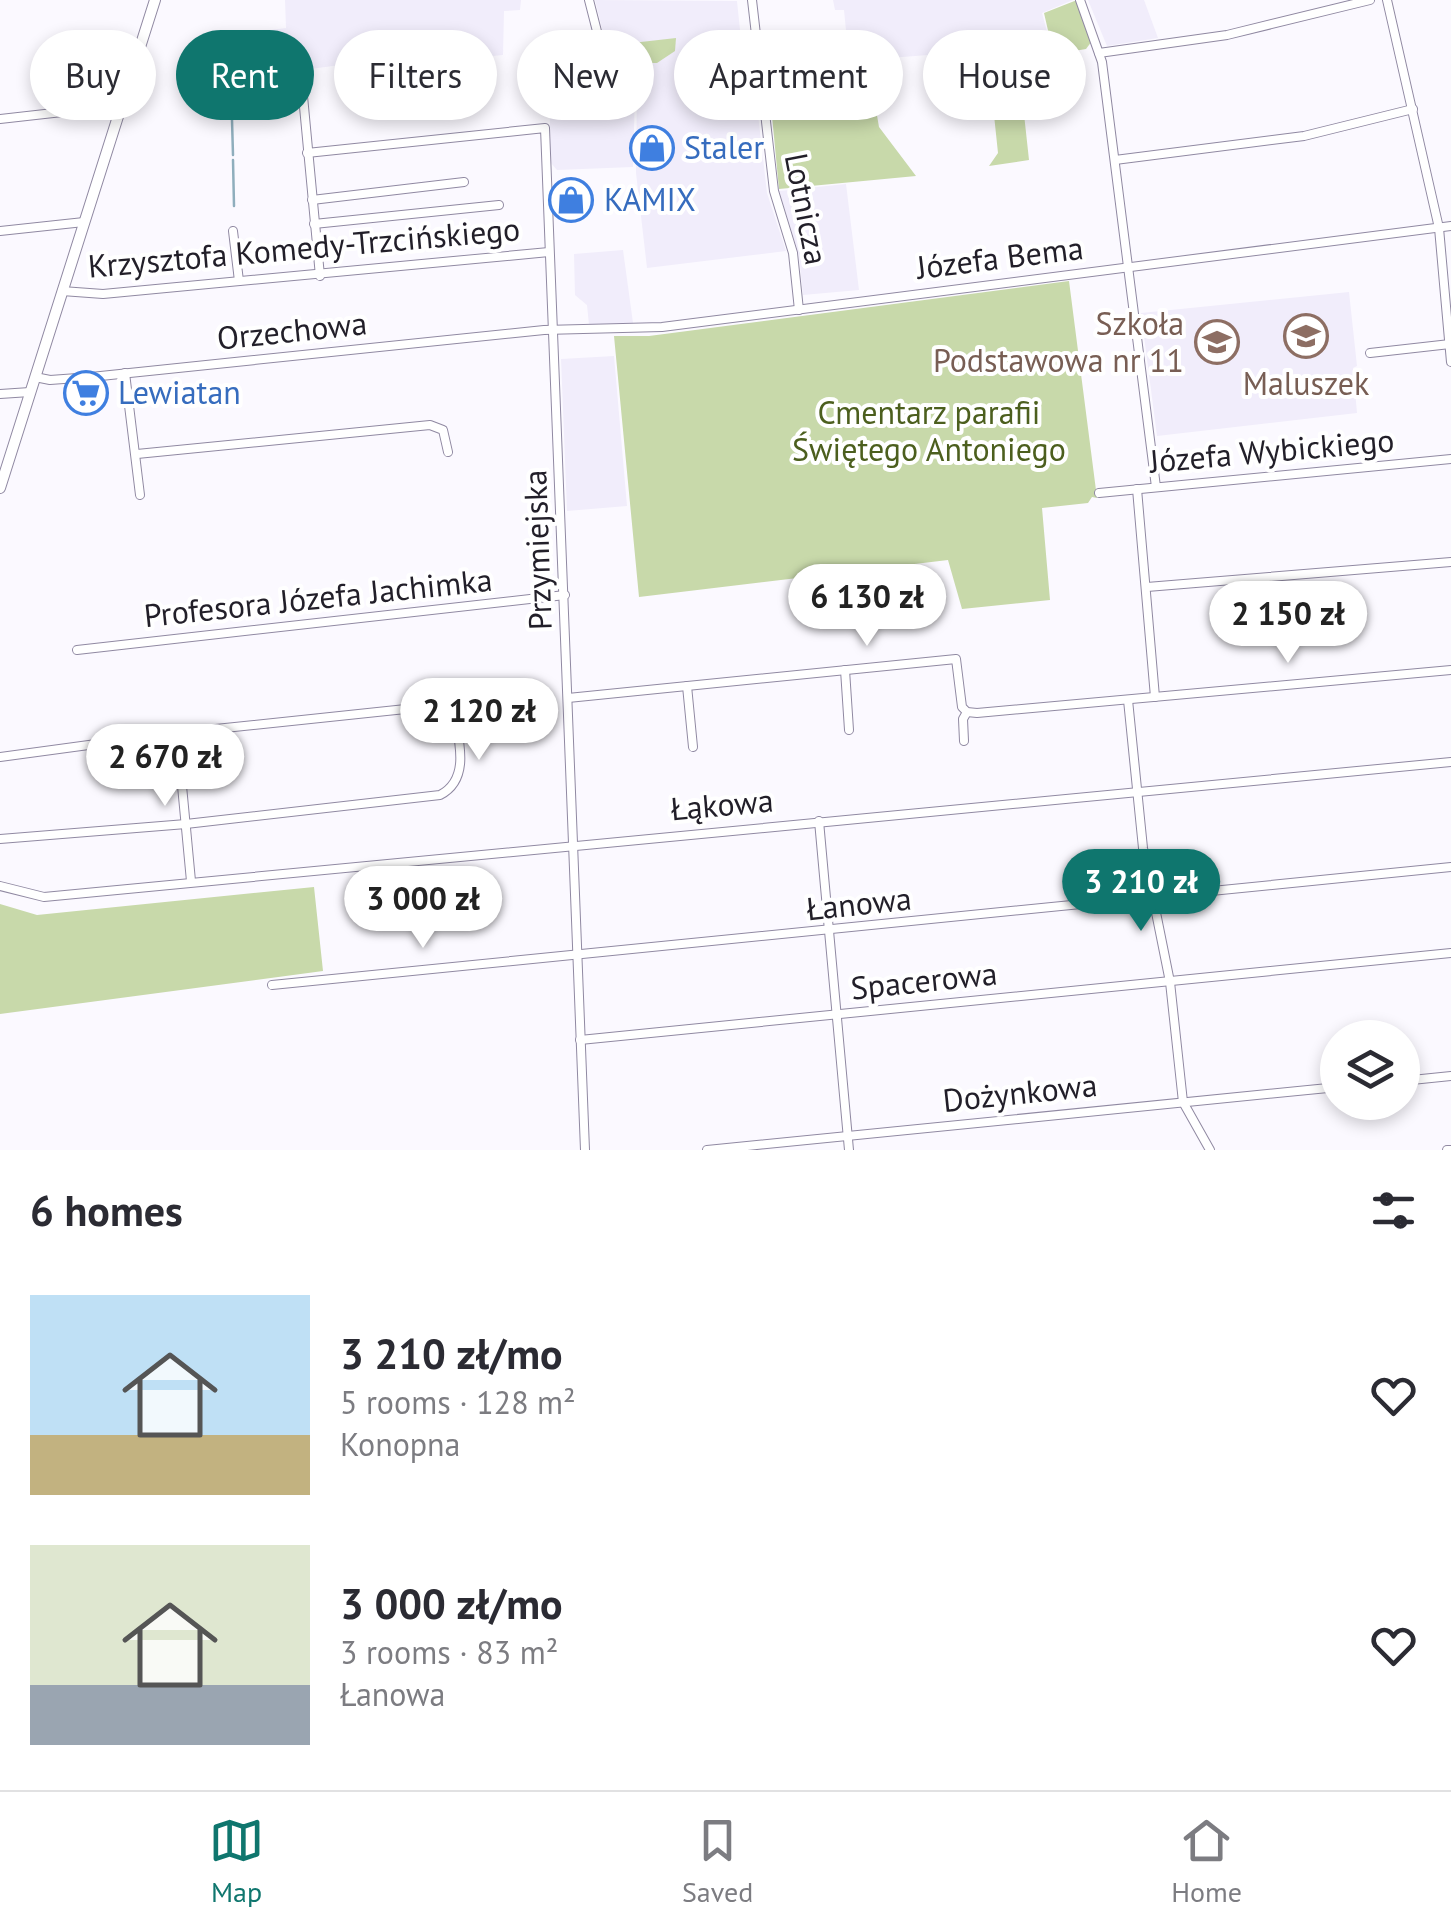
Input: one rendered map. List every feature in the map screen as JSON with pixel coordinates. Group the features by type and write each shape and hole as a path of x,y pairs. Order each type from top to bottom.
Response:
{"street":[{"path":"146,30 155,0"},
{"path":"589,0 597,30"},
{"name":"Lotnicza","path":"752,0 772,178 792,252 798,310"},
{"path":"1080,0 1099,53 1156,487"},
{"path":"1099,53 1227,35 1370,0"},
{"path":"1387,0 1438,228 1451,362"},
{"path":"1114,160 1304,136 1413,109"},
{"path":"0,119 30,116"},
{"path":"0,488 117,120"},
{"path":"304,120 320,276"},
{"name":"Przymiejska","path":"307,153 545,128 585,1150"},
{"path":"312,200 464,182"},
{"path":"314,224 500,204"},
{"path":"0,231 84,222"},
{"name":"Józefa Bema","path":"554,330 637,329 1451,226"},
{"path":"233,231 238,282"},
{"name":"Krzysztofa Komedy-Trzcińskiego","path":"62,291 103,294 550,252"},
{"name":"Orzechowa","path":"35,377 54,380 554,330"},
{"path":"1370,353 1450,344"},
{"path":"125,373 140,495"},
{"path":"0,394 30,392"},
{"path":"137,454 430,425 444,430 448,452"},
{"name":"Józefa Wybickiego","path":"1099,493 1451,459"},
{"path":"1137,489 1155,697"},
{"path":"1147,587 1451,562"},
{"name":"Profesora Józefa Jachimka","path":"77,650 564,596"},
{"path":"568,698 956,659 962,707 967,712 1451,670"},
{"path":"845,670 849,730"},
{"path":"687,686 692,747"},
{"path":"1128,700 1143,848 1170,982 1183,1102 1210,1150"},
{"path":"0,757 177,733 453,704 461,773 454,788 440,795 186,824 0,838"},
{"path":"964,742 963,719 967,712"},
{"path":"177,733 191,881"},
{"name":"Łąkowa","path":"0,886 44,897 1451,762"},
{"path":"819,821 849,1150"},
{"name":"Łanowa","path":"272,985 1451,868"},
{"name":"Spacerowa","path":"580,1040 1451,954"},
{"path":"1420,1079 1451,1076"},
{"name":"Dożynkowa","path":"707,1150 1320,1089"}],"shaded area":[{"path":"285,0 521,0 520,10 504,11 503,55 497,56 497,30 334,30 334,66 314,69 314,30 270,30 286,28"},
{"path":"595,0 737,1 740,30 674,30 674,120 759,120 767,193 786,251 647,268 636,173 637,120 654,120 654,30 602,30"},
{"path":"833,0 1073,0 1042,13 1047,30 923,30 923,55 903,57 903,30 846,30 844,10 835,10"},
{"path":"1088,0 1144,0 1158,38 1107,46"},
{"path":"550,120 634,120 633,167 557,170 551,163"},
{"path":"846,184 859,290 803,295 799,255 779,191"},
{"path":"623,250 633,323 589,325 587,305 575,295 574,254"},
{"name":"Szkoła Podstawowa nr 11","path":"1349,292 1357,366 1353,368 1357,413 1157,436 1141,313"},
{"path":"614,356 627,506 567,511 561,359"}],"green space":[{"path":"1077,0 1092,41 1086,49 1086,30 1048,30 1044,13"},
{"path":"674,38 674,52 654,63 654,40"},
{"path":"772,120 878,120 916,176 779,189"},
{"path":"995,120 1025,120 1029,160 989,166 998,153"},
{"name":"Cmentarz parafii Świętego Antoniego","path":"1069,281 1097,498 1092,497 1088,503 1042,508 1050,600 962,609 948,560 639,597 614,336 649,336"},
{"path":"314,887 323,971 0,1014 0,904 37,915"}],"waterway":[{"path":"232,120 233,155"},
{"path":"233,160 234,206"}],"place":[{"name":"Staler","path":"652,148"},
{"name":"KAMIX","path":"571,200"},
{"name":"Maluszek","path":"1306,336"},
{"name":"Szkoła Podstawowa nr 11","path":"1217,342"},
{"name":"Lewiatan","path":"86,393"}]}
